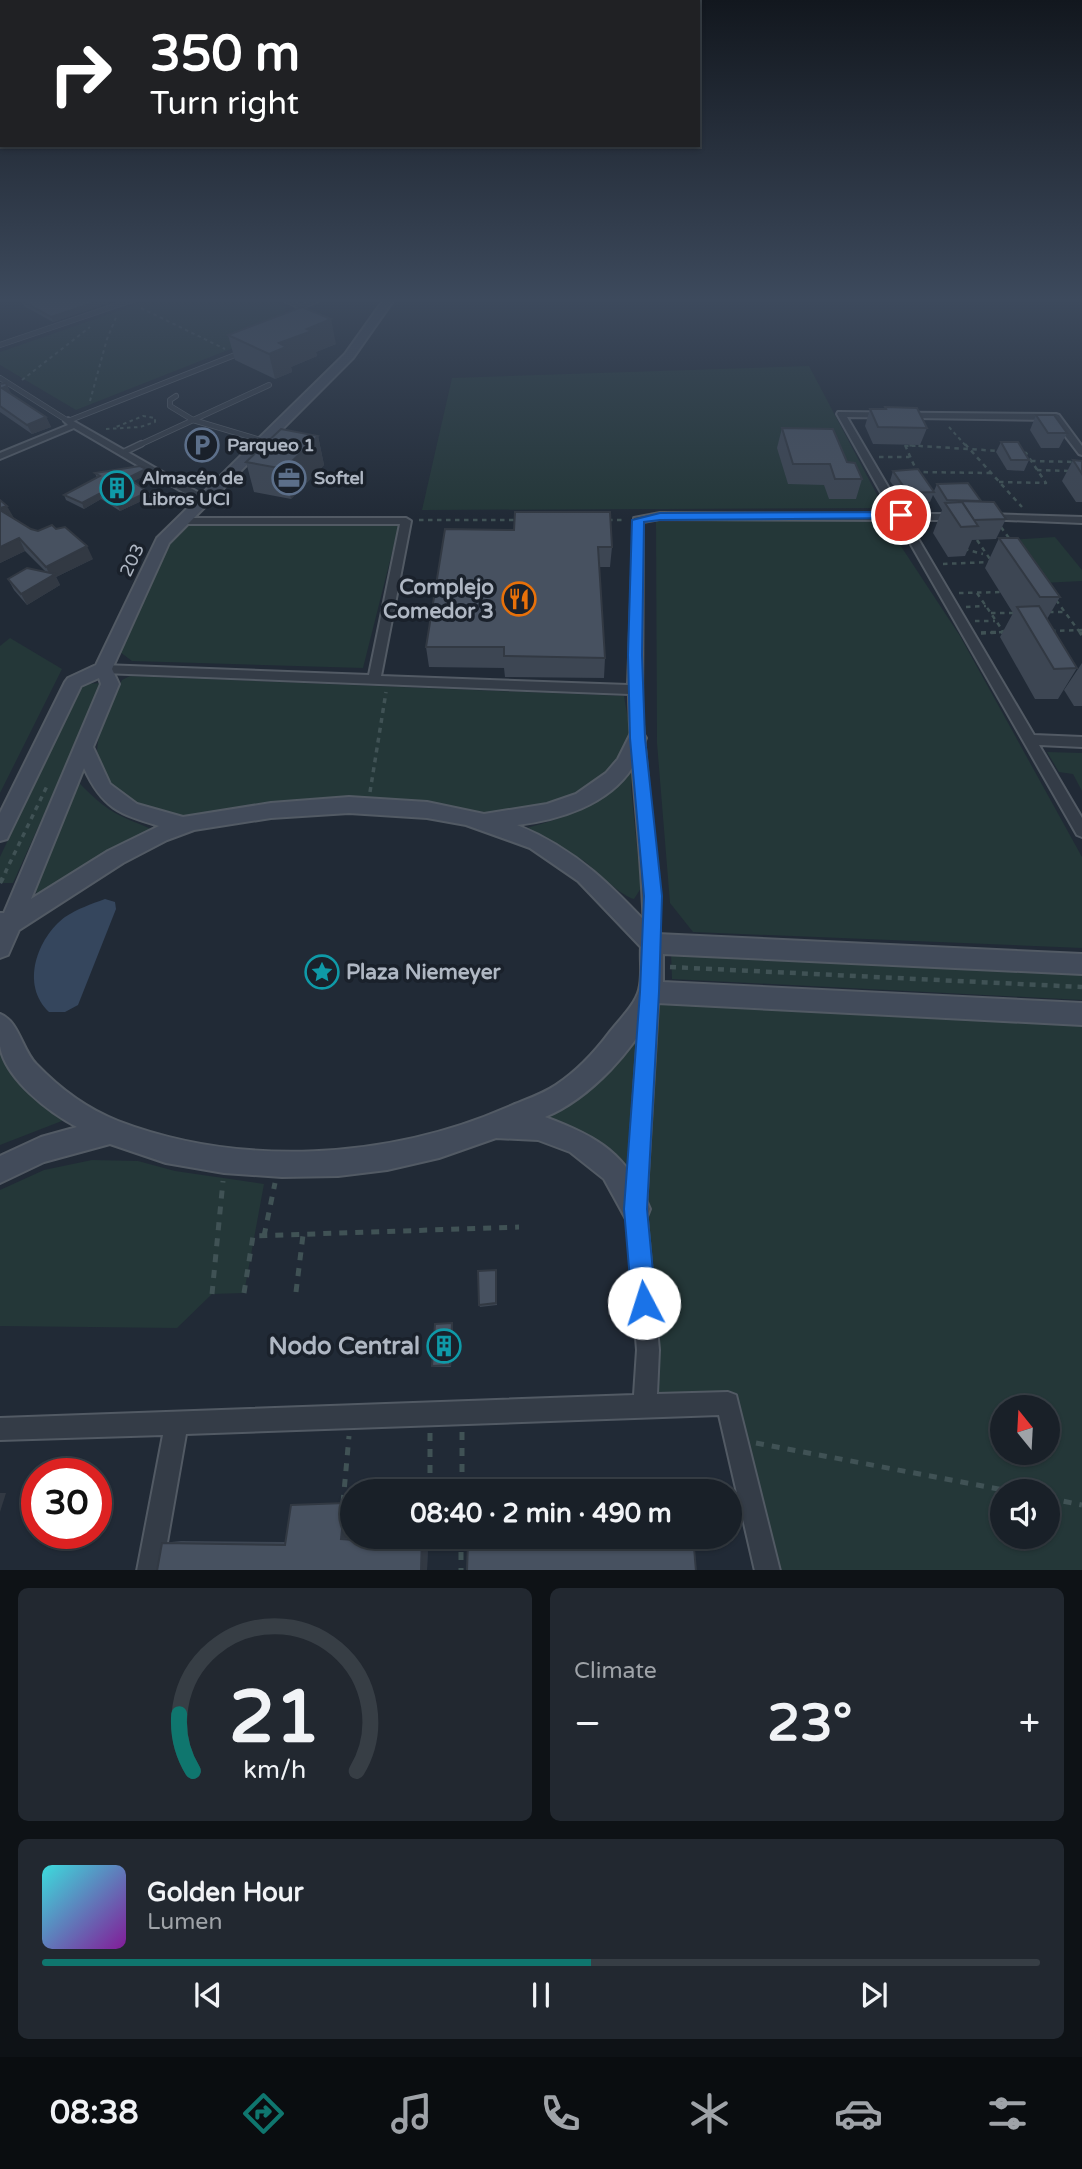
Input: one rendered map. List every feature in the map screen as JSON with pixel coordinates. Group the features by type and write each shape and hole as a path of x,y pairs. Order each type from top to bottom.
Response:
{"street":[{"name":"203","path":"103,668 162,541 334,371"},
{"path":"1082,452 1056,417 841,414 1082,831"},
{"path":"0,456 71,423 204,500"},
{"path":"645,1406 648,1350 636,1209 650,992 653,896 637,738 638,520 660,516 901,515 1082,520"},
{"path":"183,521 406,520 380,680"},
{"path":"0,833 74,682 103,668 636,690"},
{"path":"0,948 6,923 110,684 103,668"},
{"path":"6,923 123,854 183,825 252,812 316,806 365,805 480,820 526,817 549,812 580,800 606,784 625,764 637,738"},
{"path":"1030,740 1082,742"},
{"path":"84,747 103,789 131,810 183,825"},
{"path":"480,820 539,843 598,885 651,955"},
{"path":"651,955 1082,964"},
{"path":"650,992 1082,1014"},
{"path":"0,1026 30,1080 54,1102 111,1131 158,1149 225,1161 279,1163 388,1157 495,1126 565,1094 607,1056 650,992"},
{"path":"495,1126 538,1127 578,1142 613,1170 636,1209"},
{"path":"0,1170 41,1150 111,1131"},
{"path":"0,1429 728,1403 768,1570"},
{"path":"149,1570 177,1423"}],"lane":[{"path":"0,378 71,423 86,414 194,371"},
{"path":"122,453 269,385"},
{"path":"176,396 170,400 170,406 193,420 264,441"}],"path":[{"path":"13,387 33,371"},
{"path":"86,414 98,371"},
{"path":"938,415 1032,519"},
{"path":"91,434 143,416 155,418 155,422 147,426 116,427"},
{"path":"991,473 918,471 905,445 1003,451"},
{"path":"999,482 1046,483 1026,453 1015,452"},
{"path":"866,457 909,457"},
{"path":"1031,461 1082,462"},
{"path":"1037,470 1071,471"},
{"path":"993,518 1018,550"},
{"path":"406,520 529,520"},
{"path":"597,520 638,520"},
{"path":"977,540 990,562"},
{"path":"959,547 985,555"},
{"path":"930,565 996,562"},
{"path":"1048,590 1081,631"},
{"path":"946,594 1016,591"},
{"path":"977,593 1004,632"},
{"path":"991,613 1013,612"},
{"path":"1043,612 1065,612"},
{"path":"965,627 996,621"},
{"path":"965,627 1016,632"},
{"path":"1041,631 1081,631"},
{"path":"365,805 370,790 380,680"},
{"path":"651,955 1082,987"},
{"path":"212,1294 225,1161"},
{"path":"264,1236 279,1163"},
{"path":"244,1293 253,1236 519,1227"},
{"path":"296,1292 303,1235"},
{"path":"462,1479 463,1412"},
{"path":"430,1479 431,1414"},
{"path":"344,1479 351,1416"},
{"path":"736,1440 990,1487"},
{"path":"1060,1500 1082,1505"},
{"path":"461,1549 461,1570"}],"shaded area":[{"path":"11,371 174,371 76,410"},
{"path":"652,371 812,371 884,508 422,510 452,378"},
{"path":"883,519 960,636 1082,857 1082,948 693,932 670,903 657,743 656,522"},
{"path":"189,524 399,525 363,668 132,661 120,652 123,638 160,559 169,544"},
{"path":"1055,537 1082,570 1082,581 1043,583 1010,540"},
{"path":"10,638 62,669 0,793 0,646"},
{"path":"130,676 624,696 630,731 626,745 601,780 571,800 502,814 448,808 182,817 127,798 111,786 101,772 97,754 100,734 122,680"},
{"path":"103,683 13,883 0,883 0,857 81,684"},
{"path":"1047,752 1082,753 1082,791 1073,774 1059,772"},
{"path":"634,759 631,788 641,888 634,899 622,893 575,855 527,828 575,812 602,797"},
{"path":"79,783 113,812 154,830 43,895 33,891"},
{"path":"671,953 1082,974 1082,1000 672,979"},
{"path":"650,992 1082,1014 1082,1570 768,1570 728,1403 645,1406 636,1210 578,1142 495,1126 565,1094"},
{"path":"0,1049 15,1072 67,1119 0,1145"},
{"path":"92,1160 138,1161 175,1171 264,1184 244,1293 212,1294 177,1328 0,1326 0,1190 44,1170"}],"water":[{"path":"105,899 115,902 116,909 78,1005 65,1012 49,1012 35,989 34,976 40,949 55,926 65,917"}],"building":[{"path":"6,383 7,386 2,388 46,417 27,425 0,406 0,384"},
{"path":"885,407 917,408 927,428 878,427 870,409 886,409"},
{"path":"1036,415 1054,415 1067,433 1048,433"},
{"path":"782,428 833,429 847,462 855,463 862,479 835,479 830,464 793,464"},
{"path":"281,429 318,436 284,469 246,462"},
{"path":"1001,442 1018,442 1029,460 1011,460"},
{"path":"1073,460 1082,461 1082,474"},
{"name":"Almacén de Libros UCI","path":"140,466 146,469 128,478 148,492 118,506 99,494 82,503 64,495 100,476 95,473"},
{"path":"918,469 934,492 908,493 893,471"},
{"path":"968,483 981,501 947,500 937,484"},
{"path":"958,501 994,502 1006,519 974,520 962,502"},
{"path":"962,502 978,526 961,527 945,503"},
{"path":"0,510 38,531 52,525 56,529 65,527 87,546 46,567 19,538 0,547"},
{"name":"Complejo Comedor 3","path":"515,512 610,512 612,547 598,547 605,658 504,656 504,647 426,647 445,529 514,530"},
{"path":"999,538 1018,538 1060,597 1040,597"},
{"path":"27,568 55,574 21,594 8,579"},
{"path":"1039,606 1077,668 1054,669 1017,607"},
{"path":"496,1270 496,1303 479,1305 478,1271"},
{"name":"Nodo Central","path":"452,1323 450,1365 432,1366 435,1324"},
{"path":"340,1503 340,1549 422,1549 421,1570 157,1570 162,1543 285,1545 291,1505"},
{"path":"468,1549 694,1549 696,1570 467,1570"}],"place":[{"name":"Parqueo 1","path":"202,445"},
{"name":"Softel","path":"289,478"},
{"name":"Almacén de Libros UCI","path":"117,488"},
{"name":"Complejo Comedor 3","path":"519,599"},
{"name":"Plaza Niemeyer","path":"322,972"},
{"name":"Nodo Central","path":"444,1346"}],"route":[{"path":"644,1303 636,1209 650,992 653,896 637,738 635,655 638,520 660,516 901,515"}]}
